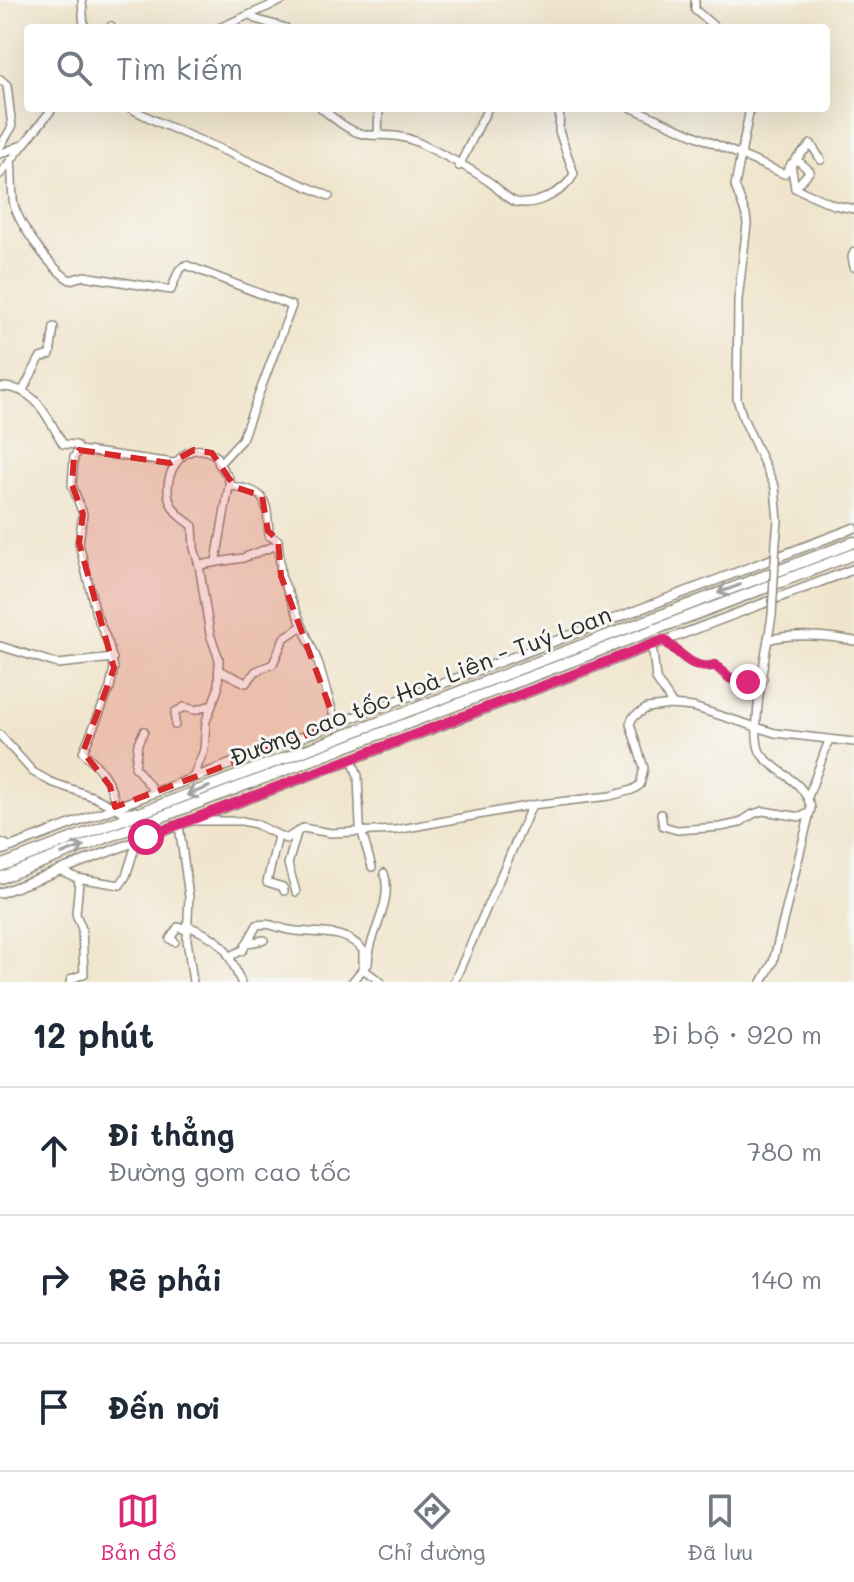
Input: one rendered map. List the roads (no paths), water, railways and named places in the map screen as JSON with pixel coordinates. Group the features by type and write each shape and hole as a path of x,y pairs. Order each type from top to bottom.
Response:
{"highway":[{"name":"Đường cao tốc Hoà Liên - Tuý Loan","path":"0,866 854,542"},
{"name":"Đường cao tốc Hoà Liên - Tuý Loan","path":"0,878 854,554"}],"main road":[{"path":"0,851 854,528"},
{"path":"0,893 137,841 145,832 183,823 854,569"}],"street":[{"path":"82,0 84,24"},
{"path":"228,24 283,0"},
{"path":"695,0 695,10 711,24"},
{"path":"251,14 255,19 272,24"},
{"path":"0,79 7,85 12,127 0,147"},
{"path":"0,174 50,112"},
{"path":"138,112 329,196"},
{"path":"327,112 352,130 366,135 407,138 516,202 528,203 564,187 574,174 559,131 560,112"},
{"path":"378,134 379,112"},
{"path":"459,166 486,112"},
{"path":"645,112 784,174 811,144 821,160"},
{"path":"749,112 735,186 747,224 738,300 737,399 775,487 778,510 772,616 755,725 759,753 789,776 808,797 811,808 773,962 762,982"},
{"path":"0,154 24,144"},
{"path":"11,160 15,206 22,223 53,265 70,280 84,276 171,290 179,270 186,265 292,306 242,439 219,464"},
{"path":"794,162 810,171 795,188"},
{"path":"794,162 795,188"},
{"path":"795,188 834,205 854,209"},
{"path":"854,252 854,267"},
{"path":"23,390 40,358 50,354 54,327"},
{"path":"0,387 23,390 36,399 63,444 76,445 79,450 174,463"},
{"path":"79,450 74,457 72,485 83,514 79,543 96,614 113,658 114,675 83,752 96,763 110,786 115,807"},
{"path":"193,778 204,750 206,721 219,687 219,659 210,634 194,548 193,526 174,509 169,498 174,463 183,453 199,450 212,453 229,478 216,561"},
{"path":"229,486 252,489 262,496 270,523 269,536 278,540 281,576 318,662 336,724"},
{"path":"199,565 243,558 277,545"},
{"path":"219,670 246,683 256,671 273,664 284,638 302,626"},
{"path":"768,640 785,635 854,641"},
{"path":"664,640 689,662 702,668 715,665 734,680 745,683 763,678"},
{"path":"0,646 58,664 113,658"},
{"path":"648,646 653,652 655,676 673,705"},
{"path":"658,705 660,686"},
{"path":"175,725 174,712 184,707 195,710 212,705"},
{"path":"193,982 186,927 189,897 183,823 242,821 256,824 286,839 303,828 331,833 396,830 532,805 610,796 637,788 644,776 644,765 630,724 636,714 658,705 693,707 775,733 854,742"},
{"path":"144,731 138,743 135,767 155,792"},
{"path":"0,735 33,772 63,788 94,797 123,812 138,810"},
{"path":"808,797 829,740"},
{"path":"352,759 358,776 362,832 372,867"},
{"path":"454,982 532,805"},
{"path":"661,814 663,826 686,830 728,827 763,811 806,816 811,808"},
{"path":"296,892 288,864 298,831"},
{"path":"278,836 267,882 284,886"},
{"path":"59,870 92,883 120,885 137,841"},
{"path":"0,842 12,847"},
{"path":"118,848 130,859"},
{"path":"352,982 368,964 368,950 381,921 386,881 384,873"},
{"path":"70,982 84,974 82,929 76,914 77,878"},
{"path":"230,956 243,950 257,925 269,922 286,930 333,933 355,941 363,950 363,969"},
{"path":"175,942 170,939 178,927 186,927 215,939 228,951 241,982"},
{"path":"248,943 264,940"},
{"path":"363,969 381,982"}]}
